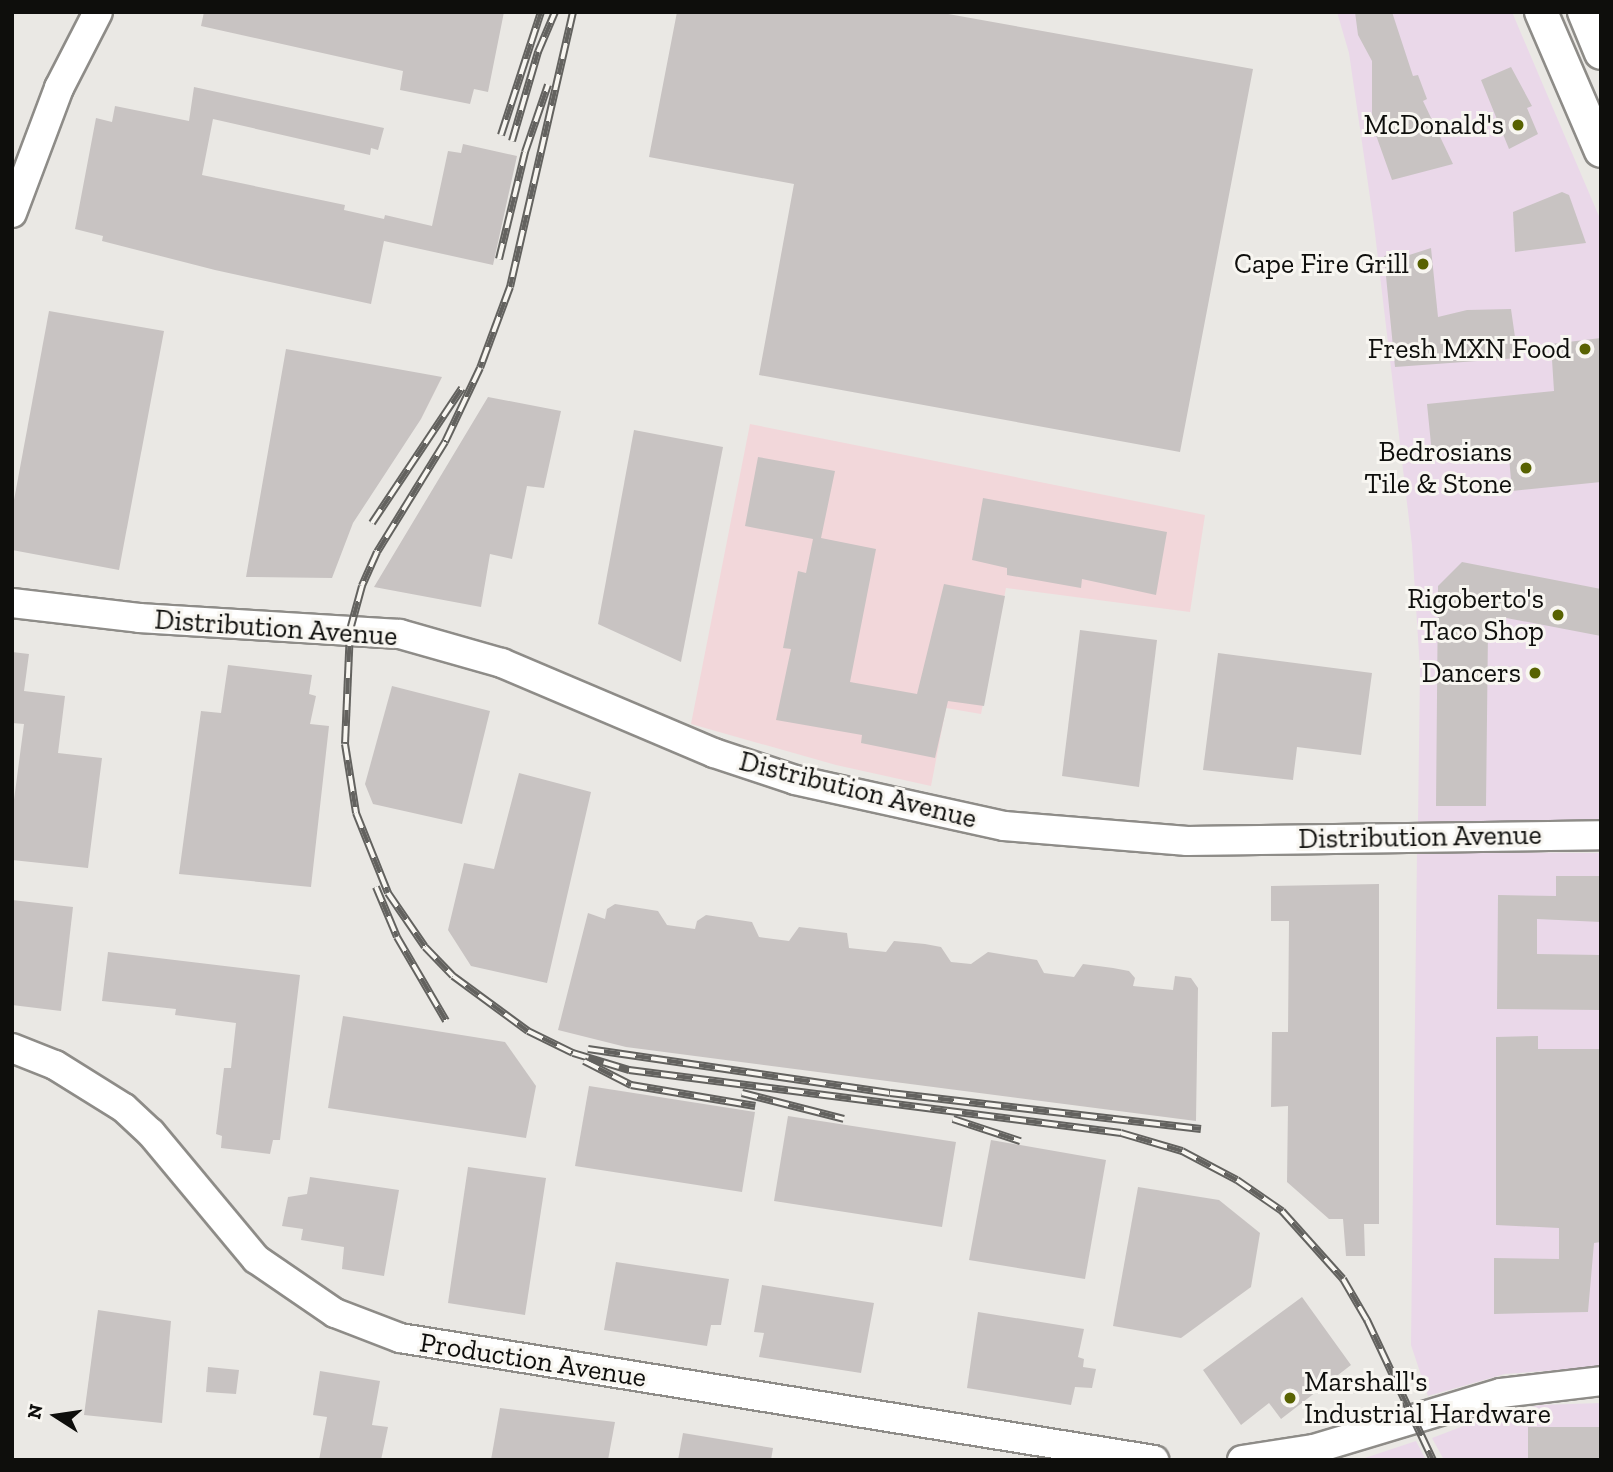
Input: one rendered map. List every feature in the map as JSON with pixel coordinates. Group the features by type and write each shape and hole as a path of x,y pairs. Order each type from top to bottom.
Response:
{"main road":[{"path":"1541,12 1601,151"},
{"path":"1584,12 1601,53"}],"street":[{"path":"12,213 59,88 98,12"},
{"name":"Distribution Avenue","path":"12,603 139,618 400,634 502,663 715,752 794,780 1004,826 1211,841 1601,835"},
{"name":"Production Avenue","path":"12,1048 55,1065 124,1108 151,1133 256,1259 335,1313 400,1338 1154,1460"},
{"path":"1242,1460 1314,1448 1501,1393 1601,1381"}],"shaded area":[{"path":"1337,12 1512,12 1601,221 1601,822 1418,822 1420,669 1412,545 1374,225 1349,53"},
{"path":"750,424 1205,515 1190,612 1006,588 981,714 946,708 931,786 836,765 691,724"},
{"path":"1417,852 1601,853 1601,1367 1505,1374 1428,1396 1411,1345"},
{"path":"1601,1403 1601,1460 1444,1460 1432,1438 1487,1417 1540,1405"},
{"path":"1416,1441 1426,1460 1359,1460"}],"building":[{"path":"204,12 504,12 488,92 474,89 470,104 400,90 403,71 201,26"},
{"path":"677,12 937,12 1253,69 1180,452 759,375 794,184 649,157"},
{"path":"1355,12 1392,12 1413,76 1418,75 1427,99 1423,101 1453,164 1392,180 1372,124 1372,61 1358,35"},
{"path":"1511,67 1532,106 1527,108 1538,134 1509,149 1481,80"},
{"path":"194,87 384,128 378,150 371,148 370,155 213,119 202,175 345,205 344,210 384,219 385,215 432,226 448,151 461,153 463,144 517,156 493,265 384,241 371,304 215,270 102,241 103,236 75,229 96,118 112,122 115,106 189,121"},
{"path":"1562,192 1569,195 1586,243 1515,252 1513,212"},
{"path":"1431,248 1438,317 1467,310 1511,309 1518,358 1395,367 1384,256 1397,253 1400,258"},
{"path":"49,311 164,331 119,570 12,550 12,511"},
{"path":"1601,338 1601,482 1512,491 1508,446 1432,454 1427,404 1554,391 1551,344"},
{"path":"286,349 442,377 421,419 353,523 332,578 246,577"},
{"path":"488,397 561,411 544,488 527,486 512,559 490,554 481,607 374,587"},
{"path":"634,430 723,447 681,662 598,624"},
{"path":"758,457 835,471 821,538 876,549 850,682 917,694 944,584 1005,596 984,706 948,701 935,758 861,743 862,735 776,720 791,649 783,648 798,571 806,573 813,539 745,526"},
{"path":"983,498 1167,532 1156,595 1082,579 1081,588 1007,575 1007,568 972,560"},
{"path":"1462,562 1601,589 1601,636 1501,617 1488,631 1486,806 1436,806 1438,586"},
{"path":"1080,630 1157,640 1139,787 1062,776"},
{"path":"12,652 29,654 24,691 65,696 58,753 102,758 88,868 12,860 12,815 24,724 12,723"},
{"path":"1218,653 1372,673 1361,755 1297,747 1293,780 1203,770"},
{"path":"228,665 312,675 309,694 316,696 310,724 329,726 311,887 179,874 201,711 221,713"},
{"path":"392,686 490,711 462,824 373,804 365,784"},
{"path":"519,773 591,792 547,983 471,966 448,930 464,863 494,869"},
{"path":"1556,876 1601,876 1601,922 1537,919 1537,954 1601,955 1601,1010 1497,1009 1498,895 1556,896"},
{"path":"1379,884 1379,1224 1364,1224 1365,1256 1346,1256 1343,1219 1329,1219 1287,1182 1288,1106 1271,1107 1272,1032 1288,1032 1289,921 1271,921 1271,886"},
{"path":"12,900 73,907 61,1011 12,1005"},
{"path":"615,904 658,911 667,925 695,929 697,921 706,915 752,922 759,937 789,941 799,927 847,933 849,948 886,952 894,941 925,944 941,947 951,962 971,964 988,952 1037,960 1044,973 1074,977 1083,964 1113,968 1129,971 1135,978 1133,986 1173,990 1175,976 1191,978 1198,988 1196,1121 626,1047 558,1030 588,913 605,919 607,909"},
{"path":"108,952 300,975 280,1140 273,1140 270,1154 221,1148 222,1136 216,1134 224,1068 231,1068 236,1023 175,1015 176,1009 102,1001"},
{"path":"343,1016 505,1042 536,1086 526,1138 328,1108"},
{"path":"1538,1036 1538,1049 1601,1049 1601,1242 1594,1243 1588,1312 1494,1314 1494,1258 1559,1259 1559,1228 1496,1225 1496,1037"},
{"path":"589,1086 755,1112 742,1192 575,1166"},
{"path":"788,1116 956,1142 942,1227 774,1201"},
{"path":"991,1140 1106,1160 1085,1279 969,1260"},
{"path":"468,1167 546,1178 525,1315 448,1303"},
{"path":"310,1177 399,1190 384,1276 342,1269 344,1247 301,1240 303,1229 282,1226 288,1197 307,1194"},
{"path":"1138,1187 1219,1200 1260,1233 1251,1287 1181,1338 1113,1326"},
{"path":"616,1262 729,1279 721,1325 711,1325 707,1346 604,1330"},
{"path":"762,1285 874,1303 861,1373 759,1357 764,1333 754,1332"},
{"path":"1302,1297 1351,1365 1281,1419 1269,1403 1241,1425 1203,1370"},
{"path":"98,1310 171,1321 162,1423 84,1415"},
{"path":"978,1312 1084,1329 1078,1357 1084,1359 1083,1367 1096,1369 1092,1388 1075,1387 1071,1405 967,1388"},
{"path":"208,1367 239,1370 236,1394 206,1392"},
{"path":"320,1371 380,1381 372,1425 388,1427 381,1460 319,1460 327,1417 313,1415"},
{"path":"500,1408 615,1422 608,1460 491,1460"},
{"path":"1528,1427 1601,1427 1601,1460 1528,1460"},
{"path":"683,1433 773,1448 771,1460 678,1460"}],"railway":[{"path":"501,135 541,12"},
{"path":"512,141 538,52 555,12"},
{"path":"573,12 510,287 480,368 445,442 377,552 362,586 350,630 345,744 356,813 388,893 425,947 453,976 528,1031 573,1053 629,1070 1121,1133 1182,1151 1237,1180 1282,1211 1343,1279 1367,1320 1433,1460"},
{"path":"499,259 525,152 548,85"},
{"path":"372,523 462,388"},
{"path":"376,887 397,937 446,1021"},
{"path":"588,1049 890,1093 1201,1129"},
{"path":"584,1061 631,1085 755,1106"},
{"path":"742,1093 844,1119"},
{"path":"953,1119 1020,1141"}],"place":[{"name":"McDonald's","path":"1518,125"},
{"name":"Cape Fire Grill","path":"1423,264"},
{"name":"Fresh MXN Food","path":"1585,349"},
{"name":"Bedrosians Tile & Stone","path":"1526,468"},
{"name":"Rigoberto's Taco Shop","path":"1558,615"},
{"name":"Dancers","path":"1535,673"},
{"name":"Marshall's Industrial Hardware","path":"1290,1398"}]}
